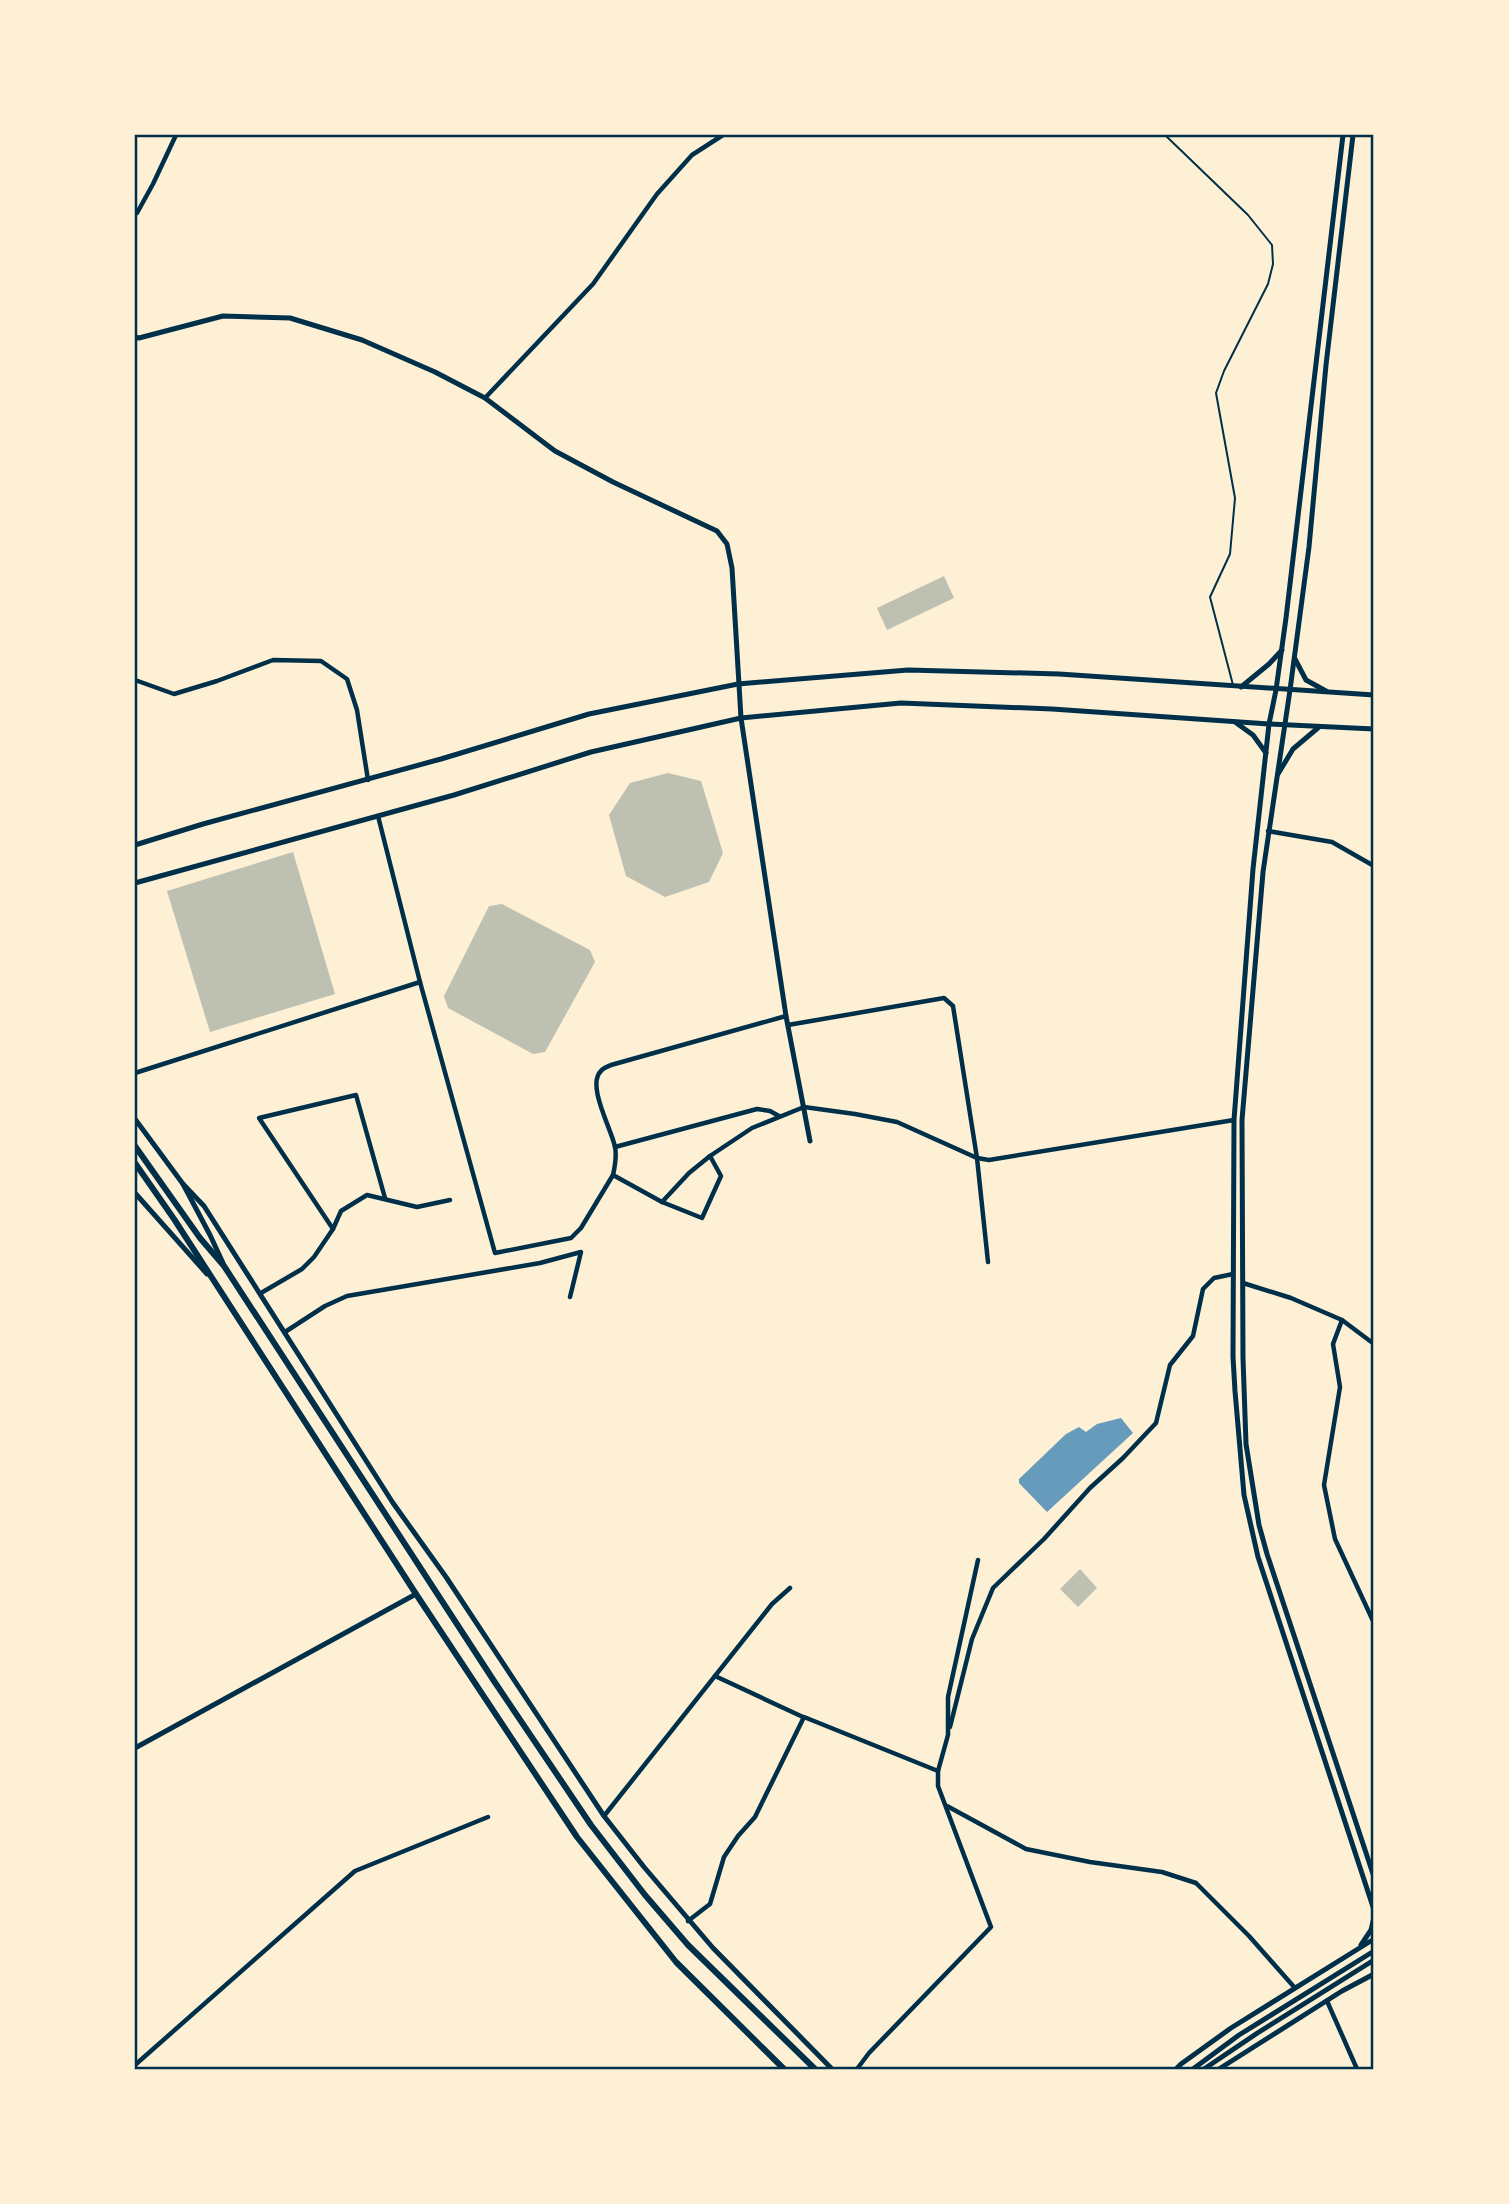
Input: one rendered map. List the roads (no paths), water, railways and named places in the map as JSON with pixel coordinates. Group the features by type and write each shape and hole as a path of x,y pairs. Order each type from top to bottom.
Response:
{"main road":[{"path":"135,1146 200,1238 224,1266 591,1825 688,1945 815,2069"},
{"path":"135,1163 577,1837 676,1962 784,2069"}],"street":[{"path":"135,212 137,213 153,184 176,135"},
{"path":"485,398 593,284 657,194 692,155 723,135"},
{"path":"1343,135 1282,650 1269,724 1253,869 1234,1120 1234,1357 1238,1442 1250,1527 1374,1910"},
{"path":"1353,135 1326,365 1309,547 1268,831 1242,1120 1242,1358 1247,1444 1259,1525 1374,1878"},
{"path":"135,337 223,316 290,318 362,340 435,372 485,398 555,450 612,482 717,531 727,544 732,568 740,718 786,1016 810,1142"},
{"path":"1241,687 1282,650"},
{"path":"1295,658 1306,680 1328,692"},
{"path":"135,680 174,694 273,660 321,661 347,679 357,709 368,780"},
{"path":"135,845 368,780 589,714 738,684 908,670 1059,674 1374,695"},
{"path":"135,883 378,816 591,752 740,718 901,703 1052,709 1374,729"},
{"path":"1236,722 1254,734 1266,753"},
{"path":"1278,774 1293,749 1319,726"},
{"path":"378,816 420,982 495,1253 571,1238 581,1228 613,1175 616,1163 615,1147 596,1087 596,1078 601,1071 611,1065 786,1016"},
{"path":"1268,831 1332,842 1374,866"},
{"path":"135,1073 420,982"},
{"path":"788,1025 944,998 950,1001 962,1058 977,1158 988,1262"},
{"path":"333,1229 259,1118 356,1095 385,1198"},
{"path":"662,1202 689,1173 710,1156 752,1128 804,1107 897,1122 977,1158 989,1160 1234,1120"},
{"path":"615,1147 757,1109 780,1116"},
{"path":"135,1119 183,1184 204,1206 393,1503 446,1577 604,1816 688,1920 832,2069"},
{"path":"613,1175 662,1202 702,1218 721,1176 710,1156"},
{"path":"183,1184 224,1266"},
{"path":"135,1193 218,1287"},
{"path":"261,1293 302,1269 314,1257 333,1229 341,1211 367,1195 417,1207 450,1200"},
{"path":"285,1332 325,1306 347,1296 540,1263 581,1252 570,1297"},
{"path":"857,2069 869,2053 991,1927 938,1786 938,1771 972,1639 993,1588 1045,1539 1090,1488 1156,1423 1170,1366 1193,1336 1203,1289 1214,1278 1234,1274"},
{"path":"1243,1283 1291,1298 1342,1320 1374,1344"},
{"path":"1342,1320 1333,1344 1340,1387 1324,1485 1335,1539 1374,1623"},
{"path":"948,1735 948,1697 978,1560"},
{"path":"604,1816 772,1604 790,1588"},
{"path":"135,1748 416,1594"},
{"path":"715,1676 804,1717 938,1771"},
{"path":"688,1920 710,1904 724,1857 755,1817 804,1717"},
{"path":"946,1805 1026,1849 1090,1862 1163,1872 1196,1883 1250,1936 1295,1988"},
{"path":"135,2065 355,1871 488,1817"},
{"path":"1358,1949 1371,1930 1374,1917"},
{"path":"1176,2069 1213,2040 1374,1938"},
{"path":"1193,2069 1239,2035 1374,1951"},
{"path":"1204,2069 1374,1960"},
{"path":"1219,2069 1362,1979 1374,1976"},
{"path":"1327,2001 1357,2069"}],"lane":[{"path":"1165,135 1248,215 1272,245 1273,264 1268,284 1216,393 1235,498 1230,554 1210,597 1233,686"}],"water":[{"path":"1121,1418 1133,1433 1047,1512 1019,1483 1019,1479 1066,1434 1079,1427 1086,1432 1097,1424"}]}
